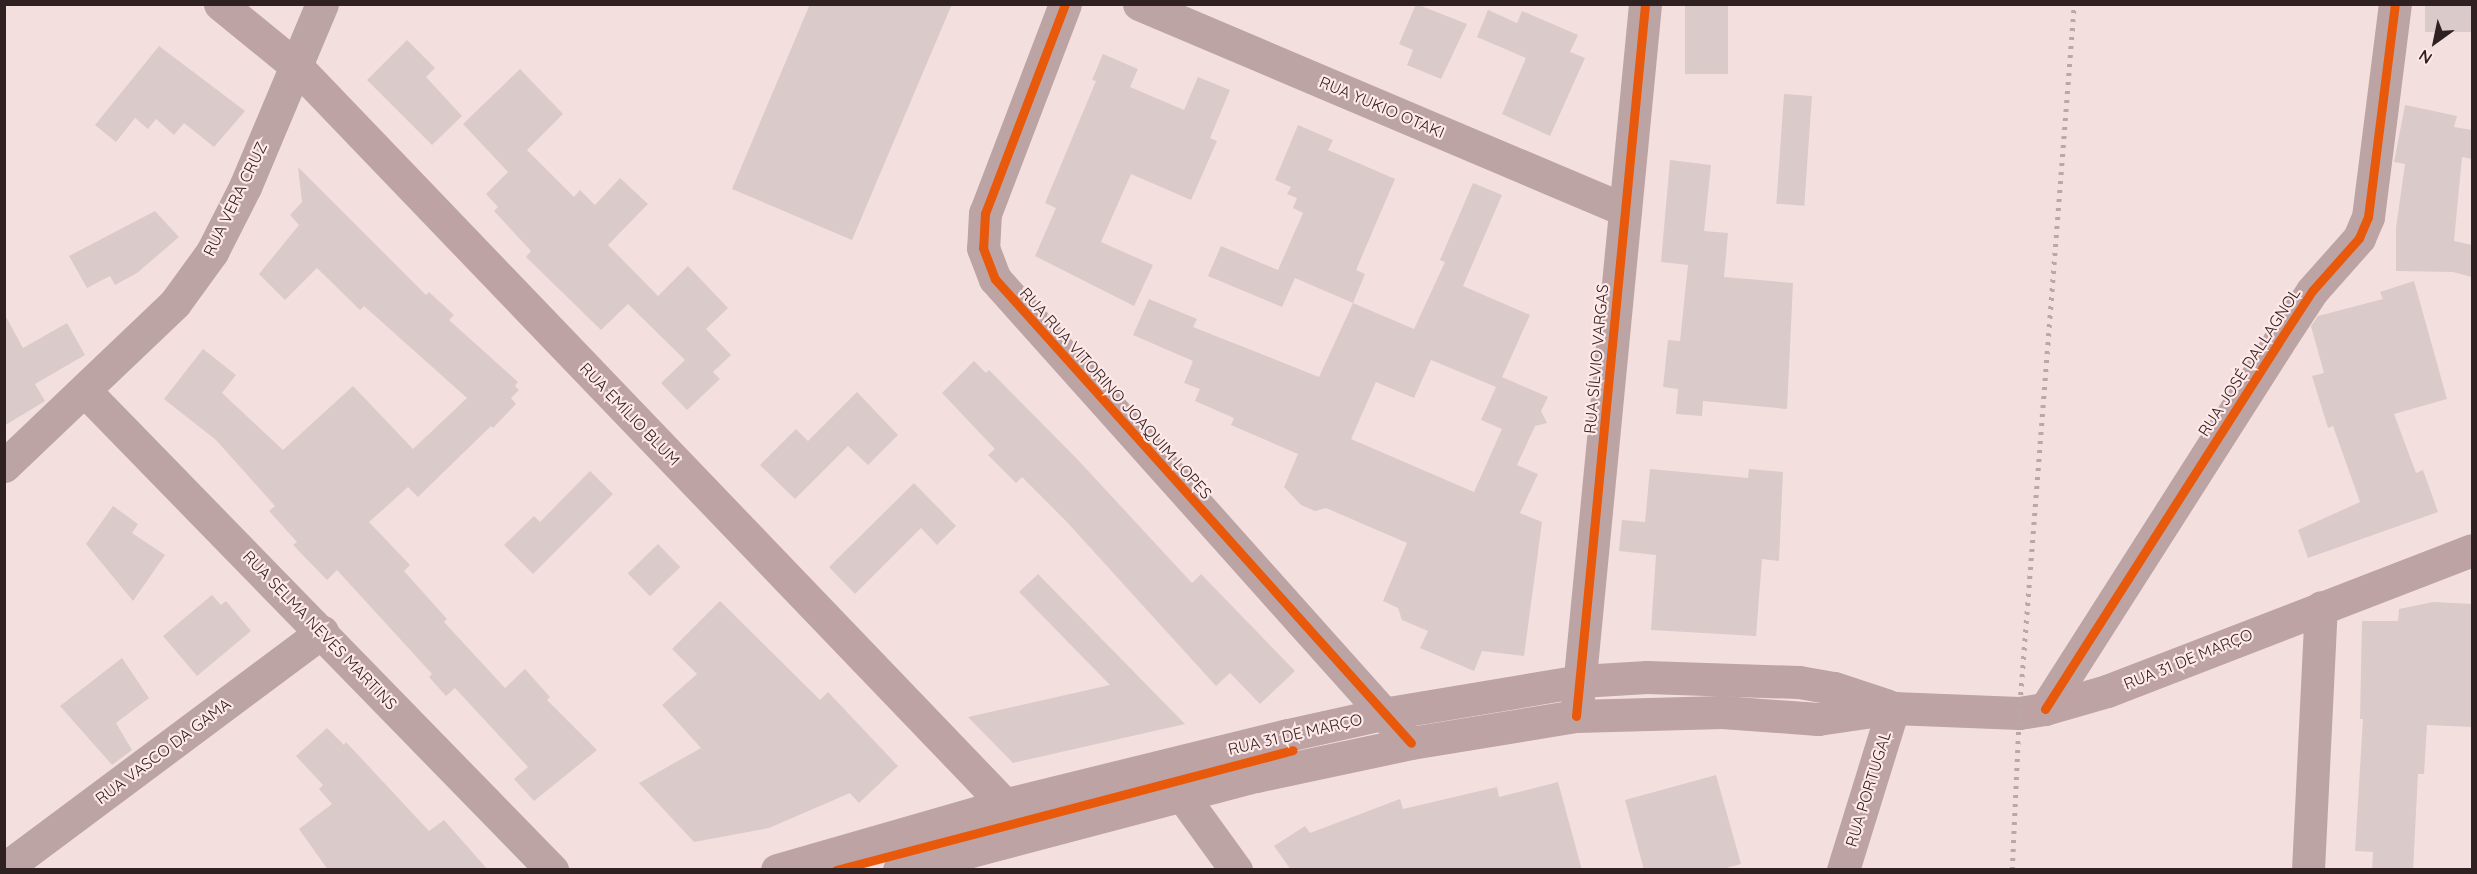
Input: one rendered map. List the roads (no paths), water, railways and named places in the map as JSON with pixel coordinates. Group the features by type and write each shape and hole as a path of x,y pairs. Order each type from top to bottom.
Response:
{"main road":[{"name":"RUA EMÍLIO BLUM","path":"220,4 296,66 1032,833"},
{"name":"RUA 31 DE MARÇO","path":"899,870 1181,794 1411,743 1576,716 1666,711 1818,719 1893,708 2019,713 2045,709 2108,691 2472,550"},
{"name":"RUA 31 DE MARÇO","path":"777,870 1003,805 1383,714 1580,681 1647,676 1798,682 1834,688 1893,708"},
{"name":"RUA PORTUGAL","path":"1843,870 1893,708"}],"street":[{"name":"RUA VERA CRUZ","path":"4,466 86,392 175,303 212,252 245,187 322,4"},
{"name":"RUA RUA VITORINO JOAQUIM LOPES","path":"1065,4 985,213 983,248 995,279 1411,743"},
{"name":"RUA YUKIO OTAKI","path":"1139,4 1625,210"},
{"name":"RUA SÍLVIO VARGAS","path":"1576,716 1645,4"},
{"name":"RUA JOSÉ DALLAGNOL","path":"2045,709 2312,291 2359,238 2368,217 2395,4"},
{"name":"RUA SELMA NEVES MARTINS","path":"86,392 552,870"},
{"path":"2308,870 2321,607"},
{"name":"RUA VASCO DA GAMA","path":"4,869 322,632"},
{"path":"1181,794 1236,870"}],"railway":[{"path":"2012,870 2019,713 2074,4"}]}
